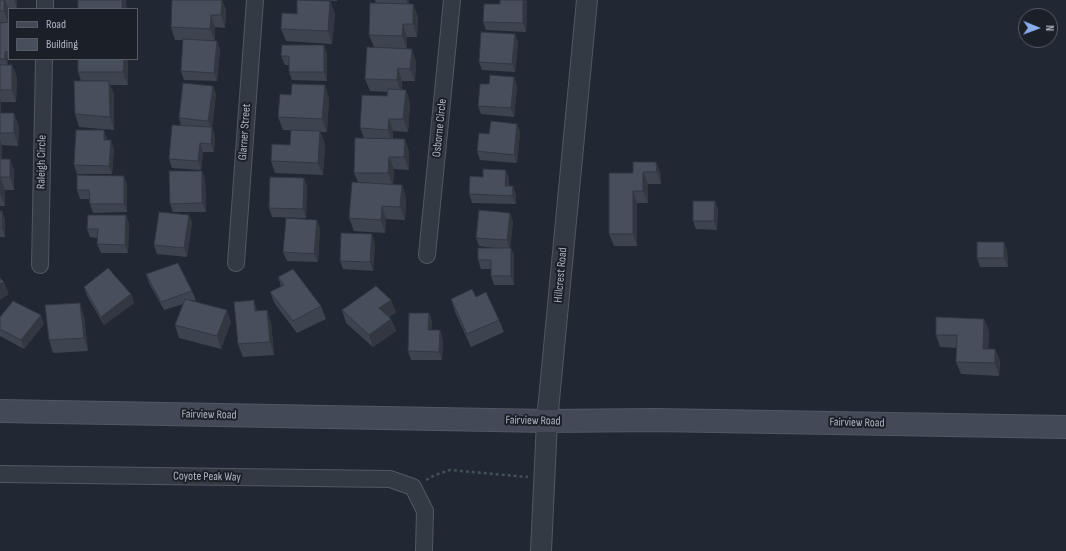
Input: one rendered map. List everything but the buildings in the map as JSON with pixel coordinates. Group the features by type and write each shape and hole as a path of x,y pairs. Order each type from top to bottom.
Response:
{"main road":[{"name":"Fairview Road","path":"0,411 547,422 656,420 1066,427"}],"street":[{"name":"Glarner Street","path":"236,263 255,0"},
{"name":"Osborne Circle","path":"427,255 452,0"},
{"name":"Hillcrest Road","path":"541,551 547,422 587,0"},
{"name":"Raleigh Circle","path":"40,265 44,60"},
{"name":"Coyote Peak Way","path":"0,474 390,479 413,487"},
{"path":"413,487 425,511 424,551"}],"path":[{"path":"413,487 435,475 450,470 544,477"}]}
